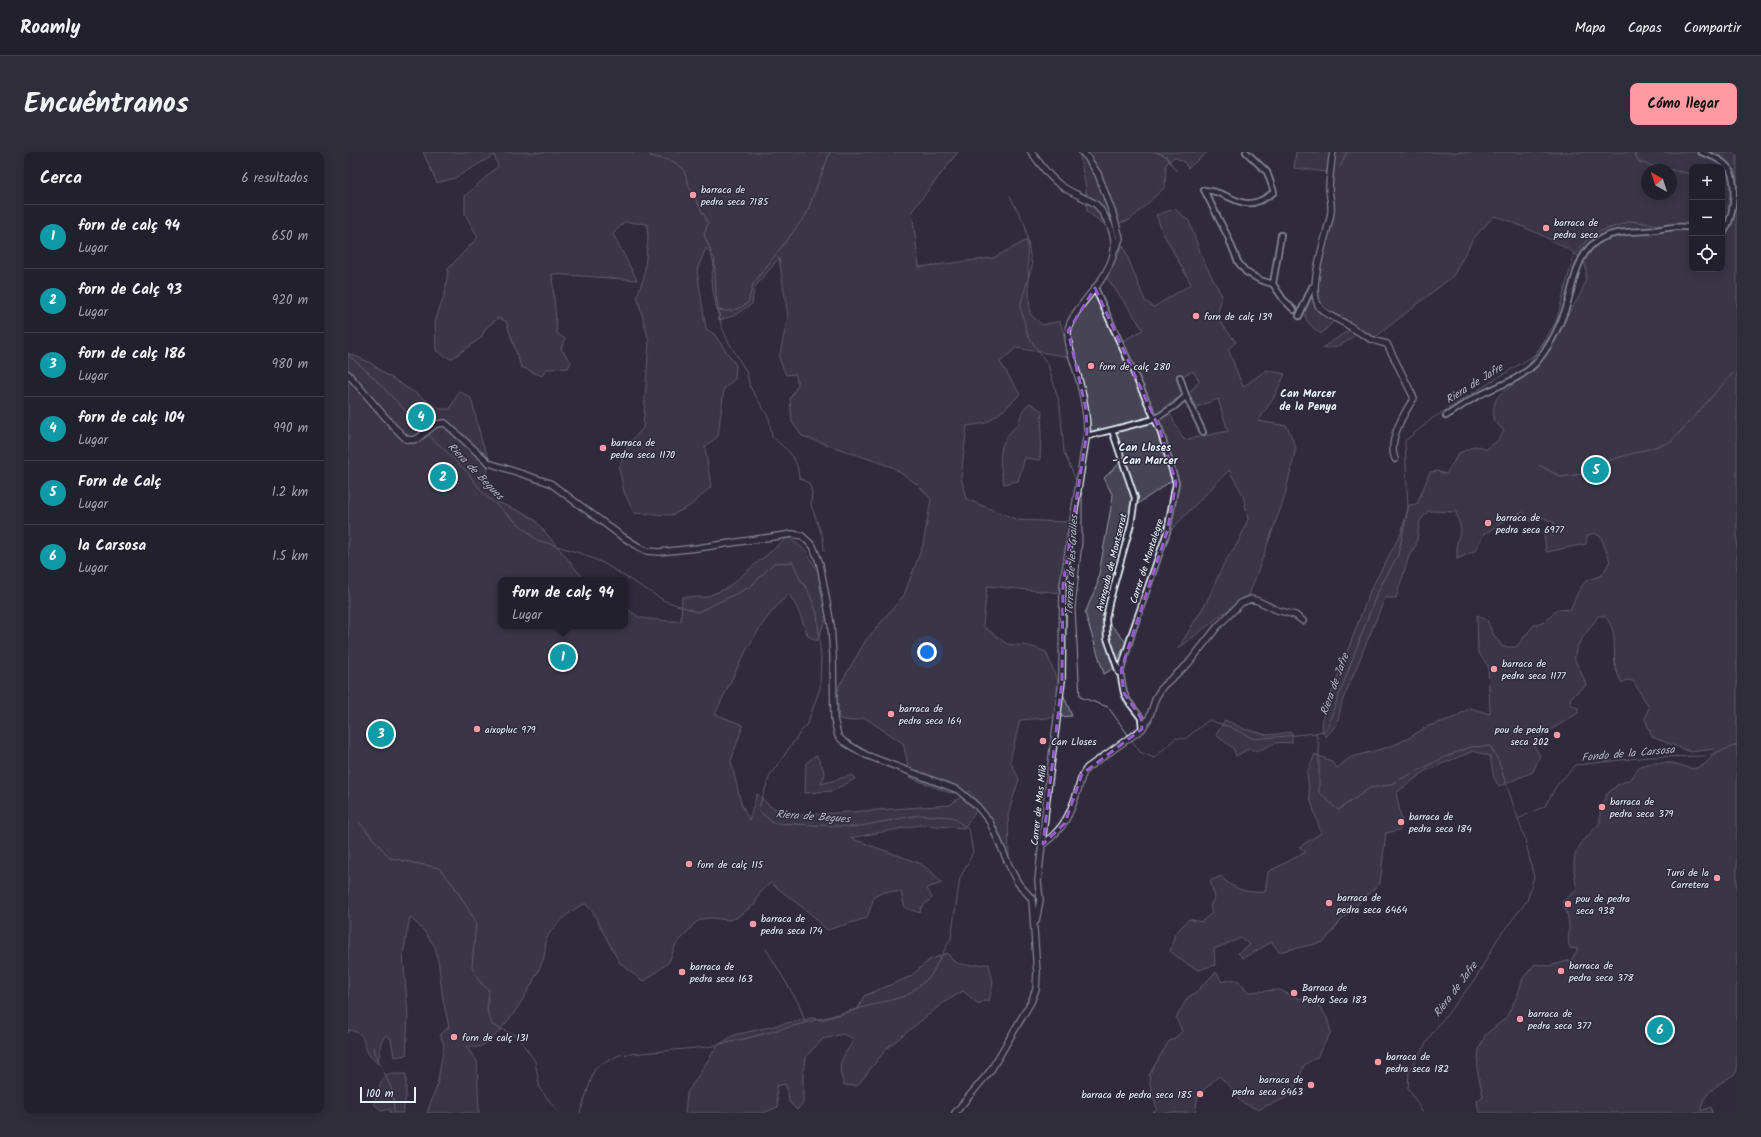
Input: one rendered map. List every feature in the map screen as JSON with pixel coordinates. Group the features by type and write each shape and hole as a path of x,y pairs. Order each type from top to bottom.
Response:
{"street":[{"path":"1031,152 1058,184 1072,193 1093,202 1099,208 1110,224 1115,239 1116,249"},
{"name":"Carrer de Mas Milà","path":"1034,931 1040,900 1038,881 1044,844 1048,788 1062,681 1064,585 1087,436 1086,409 1069,342 1068,331 1075,315 1095,288 1112,260 1120,238 1098,174 1082,152"},
{"path":"1246,152 1267,172 1274,192 1266,198 1251,203 1240,203 1212,190 1204,190 1228,237 1238,262 1246,272 1260,280 1273,284"},
{"path":"1333,152 1331,155 1329,188 1331,213 1317,268 1315,286 1318,305 1323,310 1370,340 1387,344 1414,398 1401,420 1395,434 1393,456 1395,460"},
{"path":"1701,152 1720,160 1730,169 1736,188 1734,209 1725,230"},
{"path":"1446,416 1479,396 1520,376 1534,364 1557,330 1566,309 1580,262 1594,243 1602,238 1620,232 1655,231 1678,226 1689,228"},
{"path":"1281,235 1273,284 1282,300 1294,310"},
{"path":"1299,316 1312,287 1315,286"},
{"name":"Carrer de Montalegre","path":"1095,288 1164,440 1176,483 1167,532 1132,633 1121,670 1121,677 1126,697 1141,718 1142,729"},
{"path":"348,374 406,439 417,439 436,424 445,424 490,463 550,483 620,535 639,548 647,551 659,552 697,548 792,534 802,536 813,546 819,557 830,625 833,655 834,725 838,736 844,742 866,755 958,790 977,806 990,822 1012,872 1018,883 1032,899 1037,982 1031,1002 991,1070 955,1113"},
{"path":"1180,377 1186,396 1203,432"},
{"path":"1087,436 1155,419 1186,396"},
{"name":"Avinguda de Montserrat","path":"1112,430 1135,498 1131,524 1106,618 1107,638 1121,677"},
{"path":"1044,844 1054,836 1065,823 1074,801 1082,774 1087,768 1142,729 1149,718 1156,697 1163,686 1188,664 1218,626 1238,605 1245,600 1251,599 1277,610 1295,615 1303,621"}],"highlighted area":[{"path":"1095,288 1160,430 1176,483 1167,532 1121,670 1124,693 1141,718 1142,729 1082,774 1065,823 1043,844 1062,681 1063,585 1087,432 1086,409 1068,331"}],"shaded area":[{"path":"423,152 958,152 912,211 919,267 993,258 1027,240 1030,314 1042,325 1060,321 1070,357 1016,348 1000,362 1020,394 1006,408 986,423 967,426 961,477 966,499 1018,520 1069,522 1062,593 987,586 983,626 1007,644 1030,646 1046,652 1072,716 1020,720 1010,761 1019,779 1008,814 1009,858 997,827 970,792 950,793 911,778 903,743 865,718 851,721 839,719 837,697 839,686 866,640 904,595 923,545 931,499 918,485 892,467 802,436 792,422 790,399 798,384 795,374 786,375 779,358 788,316 779,258 754,288 752,304 733,316 719,320 711,280 715,259 706,248 697,270 706,329 714,334 736,365 735,379 724,389 718,436 705,447 711,487 690,506 672,515 634,513 624,492 619,468 628,444 643,428 649,341 637,296 644,277 648,238 647,224 624,222 613,234 637,280 552,274 557,333 565,339 561,349 571,362 568,368 546,369 542,376 521,367 506,321 498,318 486,328 481,338 451,359 436,351 435,322 445,293 448,269 478,237 465,214 465,196 498,166 494,155 455,178 437,183"},
{"path":"1079,152 1208,152 1188,168 1184,162 1174,157 1166,164 1165,187 1130,220 1107,227 1087,211 1086,188"},
{"path":"1296,152 1737,152 1737,1071 1713,1089 1705,1098 1701,1111 1711,1107 1712,1113 1479,1113 1477,1101 1483,1096 1477,1069 1479,1049 1486,1034 1506,1018 1518,994 1523,978 1535,964 1549,966 1571,960 1578,949 1570,948 1568,940 1568,921 1562,902 1577,890 1574,867 1576,852 1579,846 1600,823 1600,808 1607,794 1617,785 1631,779 1640,766 1652,763 1673,763 1693,769 1704,765 1716,753 1714,749 1691,752 1652,737 1645,719 1649,707 1633,681 1626,680 1622,683 1618,674 1615,665 1613,632 1604,616 1598,616 1578,645 1576,651 1576,662 1586,685 1571,697 1570,704 1578,708 1578,713 1536,739 1534,746 1540,755 1533,772 1499,786 1494,778 1490,756 1473,751 1425,771 1396,793 1402,822 1400,830 1386,833 1380,883 1341,920 1324,942 1279,952 1272,942 1243,958 1238,953 1250,945 1241,938 1214,949 1215,965 1199,970 1185,963 1170,951 1175,934 1189,919 1201,922 1212,913 1210,906 1215,897 1210,881 1221,876 1230,885 1241,890 1265,892 1268,872 1306,852 1299,847 1321,833 1310,798 1307,773 1315,754 1331,761 1337,768 1351,757 1389,747 1409,738 1426,727 1453,718 1470,708 1490,714 1488,666 1478,652 1477,615 1487,620 1493,634 1503,647 1516,647 1534,625 1545,622 1558,609 1570,610 1579,590 1586,581 1602,575 1610,561 1601,537 1594,533 1587,536 1586,544 1546,552 1544,532 1551,530 1555,523 1534,514 1530,521 1523,512 1511,517 1484,534 1475,551 1457,559 1457,542 1461,529 1456,512 1428,511 1420,521 1416,545 1409,556 1396,598 1385,598 1342,702 1337,724 1326,737 1322,731 1323,716 1370,591 1401,533 1409,505 1417,504 1430,472 1437,471 1446,474 1459,453 1475,446 1482,447 1485,450 1500,437 1504,431 1494,420 1494,410 1497,398 1523,375 1535,354 1569,312 1583,287 1586,275 1585,264 1571,251 1529,229 1494,216 1473,239 1453,276 1368,343 1358,331 1351,338 1338,346 1322,348 1349,330 1336,319 1321,334 1308,322 1304,311 1317,286 1320,255 1333,205 1327,172 1294,168"},
{"path":"1175,209 1189,221 1203,260 1222,296 1217,318 1236,342 1228,349 1243,387 1266,370 1285,374 1273,399 1258,421 1287,426 1296,448 1284,499 1248,598 1225,612 1178,649 1207,601 1224,563 1239,541 1248,519 1243,495 1229,470 1171,530 1177,477 1136,505 1104,617 1126,642 1114,668 1104,674 1085,613 1097,585 1113,496 1104,478 1123,460 1114,432 1170,414 1184,440 1228,431 1218,399 1196,407 1189,394 1199,381 1193,371 1176,379 1182,395 1152,417 1091,432 1087,396 1068,330 1085,303 1095,292 1119,343 1143,330 1106,277 1123,245 1145,301 1154,307 1191,284 1163,233 1156,215"},
{"path":"348,353 371,363 440,409 450,409 459,391 471,398 482,442 489,458 487,475 490,484 499,497 497,502 524,513 535,520 582,577 498,577 498,629 628,629 628,609 642,618 681,621 682,597 706,597 727,588 788,537 806,551 820,575 826,619 817,641 808,636 798,610 789,594 777,606 756,635 738,666 715,714 743,725 731,761 741,803 749,820 757,794 770,806 791,816 950,805 962,796 977,810 964,828 920,825 850,838 919,863 931,871 942,883 927,888 932,898 921,908 920,913 905,908 901,892 883,892 874,897 867,918 827,930 811,914 771,883 760,893 755,904 736,918 728,920 711,918 702,919 695,923 675,946 669,962 645,981 641,980 619,962 592,911 586,904 577,908 565,917 550,932 539,970 517,1008 508,1020 490,1040 481,1046 466,1046 477,1061 479,1113 427,1113 437,1086 444,1045 440,1034 449,1027 443,1000 435,947 424,931 410,917 403,954 408,1015 406,1055 394,1057 391,1039 386,1035 381,1042 378,1064 368,1053 361,1035 350,1030 348,1033"},
{"path":"1030,403 1042,411 1040,460 1025,458 1018,481 1004,484 1000,459 1003,444 1012,430 1019,424 1022,412"},
{"path":"1225,720 1244,729 1268,735 1292,732 1292,743 1276,743 1257,751 1248,749 1236,756 1233,748 1216,735"},
{"path":"816,755 825,775 821,784 853,775 855,779 832,791 805,793 806,763"},
{"path":"948,953 955,962 960,964 989,964 993,983 989,1001 984,1001 979,1004 963,991 943,1003 887,1048 857,1086 844,1085 841,1077 840,1065 854,1039 843,1034 823,1039 807,1055 803,1071 803,1103 797,1110 789,1102 785,1084 776,1086 778,1107 763,1113 685,1113 687,1093 717,1046 734,1035 813,1018 822,1020 858,1009 864,996 911,976 929,960"},
{"path":"1216,972 1222,982 1230,980 1239,981 1245,990 1249,992 1280,990 1297,998 1310,1000 1320,1007 1327,1018 1331,1032 1317,1057 1304,1065 1294,1088 1282,1100 1265,1106 1259,1110 1243,1103 1238,1099 1240,1096 1219,1076 1198,1095 1195,1113 1153,1113 1157,1109 1150,1085 1149,1075 1169,1041 1174,1039 1182,1031 1176,1018 1188,997 1195,993"},
{"path":"387,1074 406,1074 406,1096 403,1113 390,1113 390,1109 382,1111 374,1104 381,1083"}],"waterway":[{"path":"648,152 651,156 672,161 683,168 689,186 708,223 704,235 709,246 715,268 716,295 721,325 728,341 746,371 750,387 769,418 772,437 791,454 796,464 799,478 809,483 812,492 811,505 823,538 824,550"},
{"path":"719,310 734,310 748,303 753,284 806,215 830,152"},
{"path":"1156,152 1166,156 1176,171"},
{"path":"1340,167 1347,152"},
{"name":"Riera de Jafre","path":"1634,152 1639,162 1646,164"},
{"name":"Riera de Jafre","path":"1677,171 1689,173"},
{"name":"Torrent de les Gralles","path":"1010,196 1025,225 1032,266 1020,306 1028,336 1048,365 1060,405 1064,453 1077,482"},
{"name":"Riera de Jafre","path":"1423,1113 1408,1088 1409,1071 1433,1032 1476,978 1498,938 1527,901 1534,877 1525,839 1498,760 1490,746 1471,747 1445,757 1389,785 1370,788 1338,810 1319,792 1319,747 1316,733 1326,730 1377,593 1398,555 1408,509 1405,441 1433,418 1536,354 1556,322 1574,255 1592,234 1631,221 1664,226"},
{"name":"Riera de Begues","path":"348,355 368,372 423,429"},
{"path":"1539,465 1561,477 1583,474 1604,462 1671,442 1733,373"},
{"name":"Riera de Begues","path":"429,435 467,472 484,494 537,540 580,553 603,563 626,577"},
{"name":"Torrent de les Gralles","path":"1080,490 1082,495 1082,543 1075,609 1080,697 1108,707 1129,736"},
{"name":"Riera de Begues","path":"580,1113 595,1068 619,1055 707,1047 744,1039 906,996 930,977 951,938 960,878 973,853 969,830 953,817 919,815 855,827 773,823 758,810 770,775 808,722 820,688 821,657 817,613 808,590 800,579 793,562 774,563 750,587 698,612 665,601 628,578"},
{"name":"Torrent de les Gralles","path":"1131,739 1140,752 1154,758 1176,738 1185,739 1209,720 1230,727 1254,739 1316,733"},
{"name":"Fondo de la Carsosa","path":"1518,819 1545,806 1557,785 1576,765 1649,757 1707,756 1737,745"},
{"path":"359,822 390,858 439,868 454,886 476,922 472,967 480,982 489,990 487,1010 492,1025 517,1036 535,1061 540,1089 559,1113"},
{"path":"766,949 799,1004 805,1022"},
{"path":"374,1046 375,1053 393,1092 394,1113"}],"place":[{"name":"barraca de pedra seca 7185","path":"693,195"},
{"name":"barraca de pedra seca","path":"1546,228"},
{"name":"forn de calç 139","path":"1196,316"},
{"name":"forn de calç 280","path":"1091,366"},
{"name":"forn de calç 104","path":"421,417"},
{"name":"barraca de pedra seca 1170","path":"603,448"},
{"name":"Forn de Calç","path":"1596,470"},
{"name":"forn de Calç 93","path":"443,477"},
{"name":"barraca de pedra seca 6977","path":"1488,523"},
{"name":"forn de calç 94","path":"563,657"},
{"name":"barraca de pedra seca 1177","path":"1494,669"},
{"name":"barraca de pedra seca 164","path":"891,714"},
{"name":"aixopluc 979","path":"477,729"},
{"name":"forn de calç 186","path":"381,734"},
{"name":"pou de pedra seca 202","path":"1557,735"},
{"name":"Can Lloses","path":"1043,741"},
{"name":"barraca de pedra seca 379","path":"1602,807"},
{"name":"barraca de pedra seca 184","path":"1401,822"},
{"name":"forn de calç 115","path":"689,864"},
{"name":"Turó de la Carretera","path":"1717,878"},
{"name":"barraca de pedra seca 6464","path":"1329,903"},
{"name":"pou de pedra seca 938","path":"1568,904"},
{"name":"barraca de pedra seca 174","path":"753,924"},
{"name":"barraca de pedra seca 378","path":"1561,971"},
{"name":"barraca de pedra seca 163","path":"682,972"},
{"name":"Barraca de Pedra Seca 183","path":"1294,993"},
{"name":"barraca de pedra seca 377","path":"1520,1019"},
{"name":"la Carsosa","path":"1660,1030"},
{"name":"forn de calç 131","path":"454,1037"},
{"name":"barraca de pedra seca 182","path":"1378,1062"},
{"name":"barraca de pedra seca 6463","path":"1311,1085"},
{"name":"barraca de pedra seca 185","path":"1200,1094"}],"district":[{"name":"Can Marcer de la Penya","path":"1308,399"},
{"name":"Can Lloses - Can Marcer","path":"1145,453"}]}
